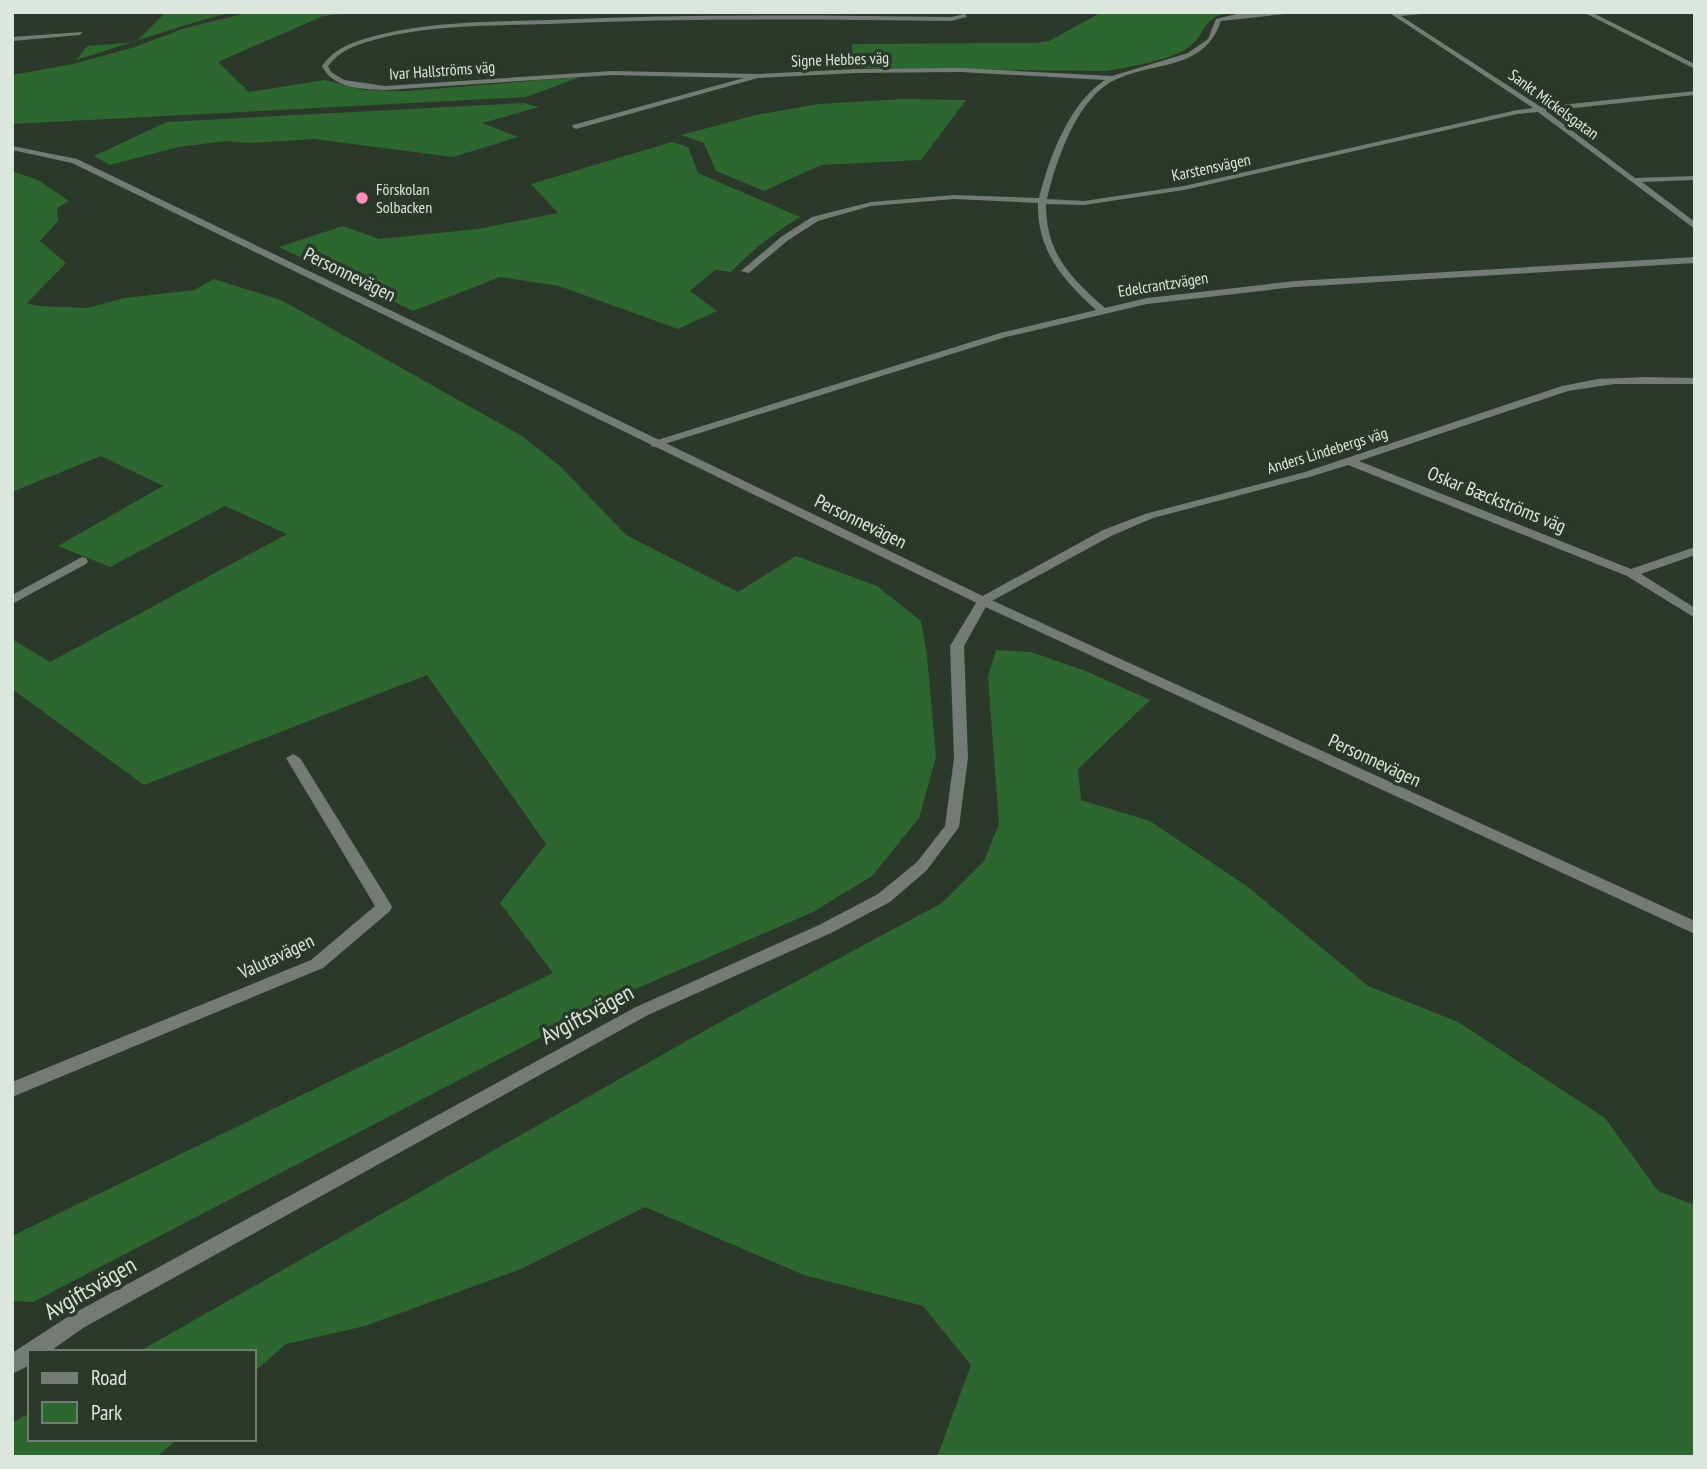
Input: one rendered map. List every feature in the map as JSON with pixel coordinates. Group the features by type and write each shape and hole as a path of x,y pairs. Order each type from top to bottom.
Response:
{"street":[{"path":"1102,310 1056,262 1046,239 1042,201 1073,117 1091,94 1113,78 1209,42 1218,20 1225,17 1300,12"},
{"path":"1393,13 1436,12"},
{"path":"1586,12 1695,67"},
{"name":"Sankt Mickelsgatan","path":"1393,13 1539,109 1695,226"},
{"name":"Ivar Hallströms väg","path":"758,76 584,74 385,88 367,87 334,79 327,73 325,66 335,54 367,41 414,31 464,26 666,17 951,19 965,16"},
{"path":"12,39 80,33"},
{"name":"Signe Hebbes väg","path":"576,127 758,76 960,70 1113,78"},
{"name":"Karstensvägen","path":"746,271 808,222 847,209 927,198 980,197 1084,203 1184,188 1539,109 1695,93"},
{"name":"Personnevägen","path":"12,148 74,161 982,601 1695,928"},
{"path":"1633,180 1695,178"},
{"name":"Edelcrantzvägen","path":"655,444 924,359 1102,310 1239,288 1695,260"},
{"name":"Anders Lindebergs väg","path":"982,601 1107,533 1149,516 1349,461 1566,388 1623,379 1695,381"},
{"name":"Oskar Bæckströms väg","path":"1349,461 1631,573 1695,614"},
{"path":"1631,573 1695,551"},
{"path":"12,600 82,561"},
{"name":"Avgiftsvägen","path":"34,1350 76,1322 642,1011 825,929 884,898 922,866 951,827 961,758 957,646 982,601"},
{"name":"Valutavägen","path":"12,1090 317,964 384,907 293,758"},
{"name":"Avgiftsvägen","path":"12,1365 28,1354"}],"green space":[{"path":"166,12 233,12 194,23 138,40"},
{"path":"251,12 362,12 323,16 218,62 249,92 324,80 364,90 407,91 580,77 526,97 12,124 12,75 73,64 135,47 185,28"},
{"path":"1102,12 1260,12 1228,13 1216,17 1186,49 1148,63 1107,71 852,68 852,44 1035,43 1049,41"},
{"path":"131,42 96,54 76,60 87,46"},
{"path":"904,99 966,100 921,160 821,165 764,191 716,171 704,143 681,135 756,115 818,104"},
{"path":"524,103 539,107 482,123 518,137 453,157 314,139 248,143 226,141 178,147 110,165 94,156 167,122"},
{"path":"672,142 688,147 698,173 800,217 764,242 731,272 715,270 690,291 717,311 678,329 559,286 500,277 413,311 279,247 343,226 379,239 478,229 558,213 531,184"},
{"path":"12,171 38,180 69,201 57,208 58,221 40,241 66,263 27,303 87,308 125,298 194,290 214,279 281,300 522,436 561,467 626,535 738,592 796,556 877,586 921,621 927,655 936,757 919,818 872,876 813,912 624,994 33,1302 12,1301 12,1236 553,973 500,903 546,844 427,675 144,785 12,689 12,639 50,662 287,534 225,506 110,567 58,546 163,486 101,456 12,492"},
{"path":"996,650 1031,652 1086,671 1150,700 1078,769 1081,800 1150,821 1248,887 1368,986 1458,1022 1605,1118 1658,1191 1695,1205 1695,1457 937,1457 971,1365 923,1306 804,1275 645,1207 521,1269 365,1326 286,1344 256,1370 256,1350 142,1350 713,1026 942,903 984,861 999,824 988,677"},
{"path":"28,1414 28,1441 175,1441 157,1457 12,1457 12,1423"}],"place":[{"name":"Förskolan Solbacken","path":"362,198"}]}
